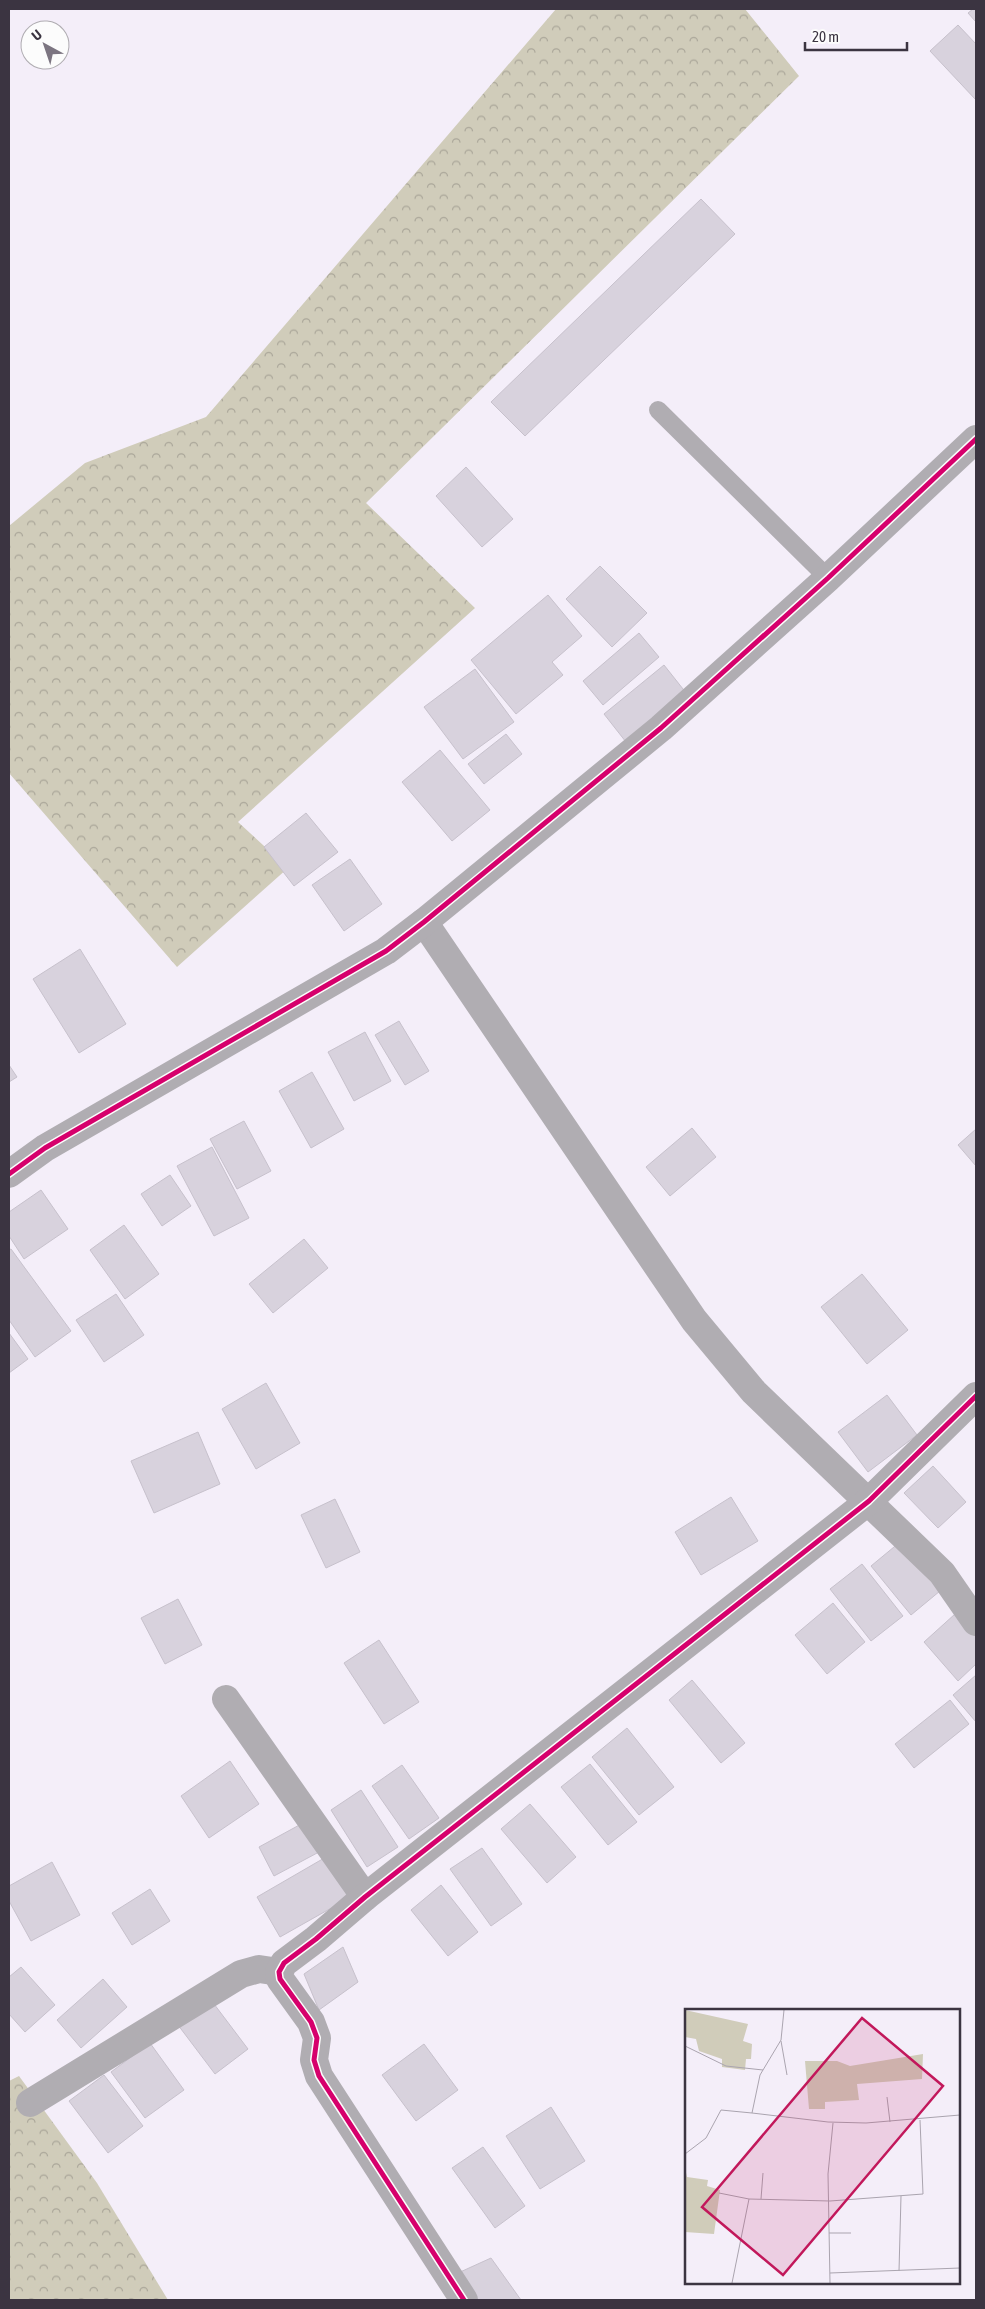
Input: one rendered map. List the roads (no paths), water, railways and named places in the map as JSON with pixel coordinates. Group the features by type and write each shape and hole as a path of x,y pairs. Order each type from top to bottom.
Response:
{"street":[{"path":"9,1174 45,1148 386,950 424,922 661,728 828,578 976,439"},
{"path":"424,922 694,1320 754,1392 942,1573 976,1622"},
{"path":"464,2300 319,2076 314,2060 316,2038 312,2022 280,1979 279,1972 284,1963 316,1939 365,1897 869,1501 976,1396"},
{"path":"226,1699 365,1897"},
{"path":"30,2103 241,1974 260,1969 279,1972"}],"lane":[{"path":"658,410 828,578"}]}
